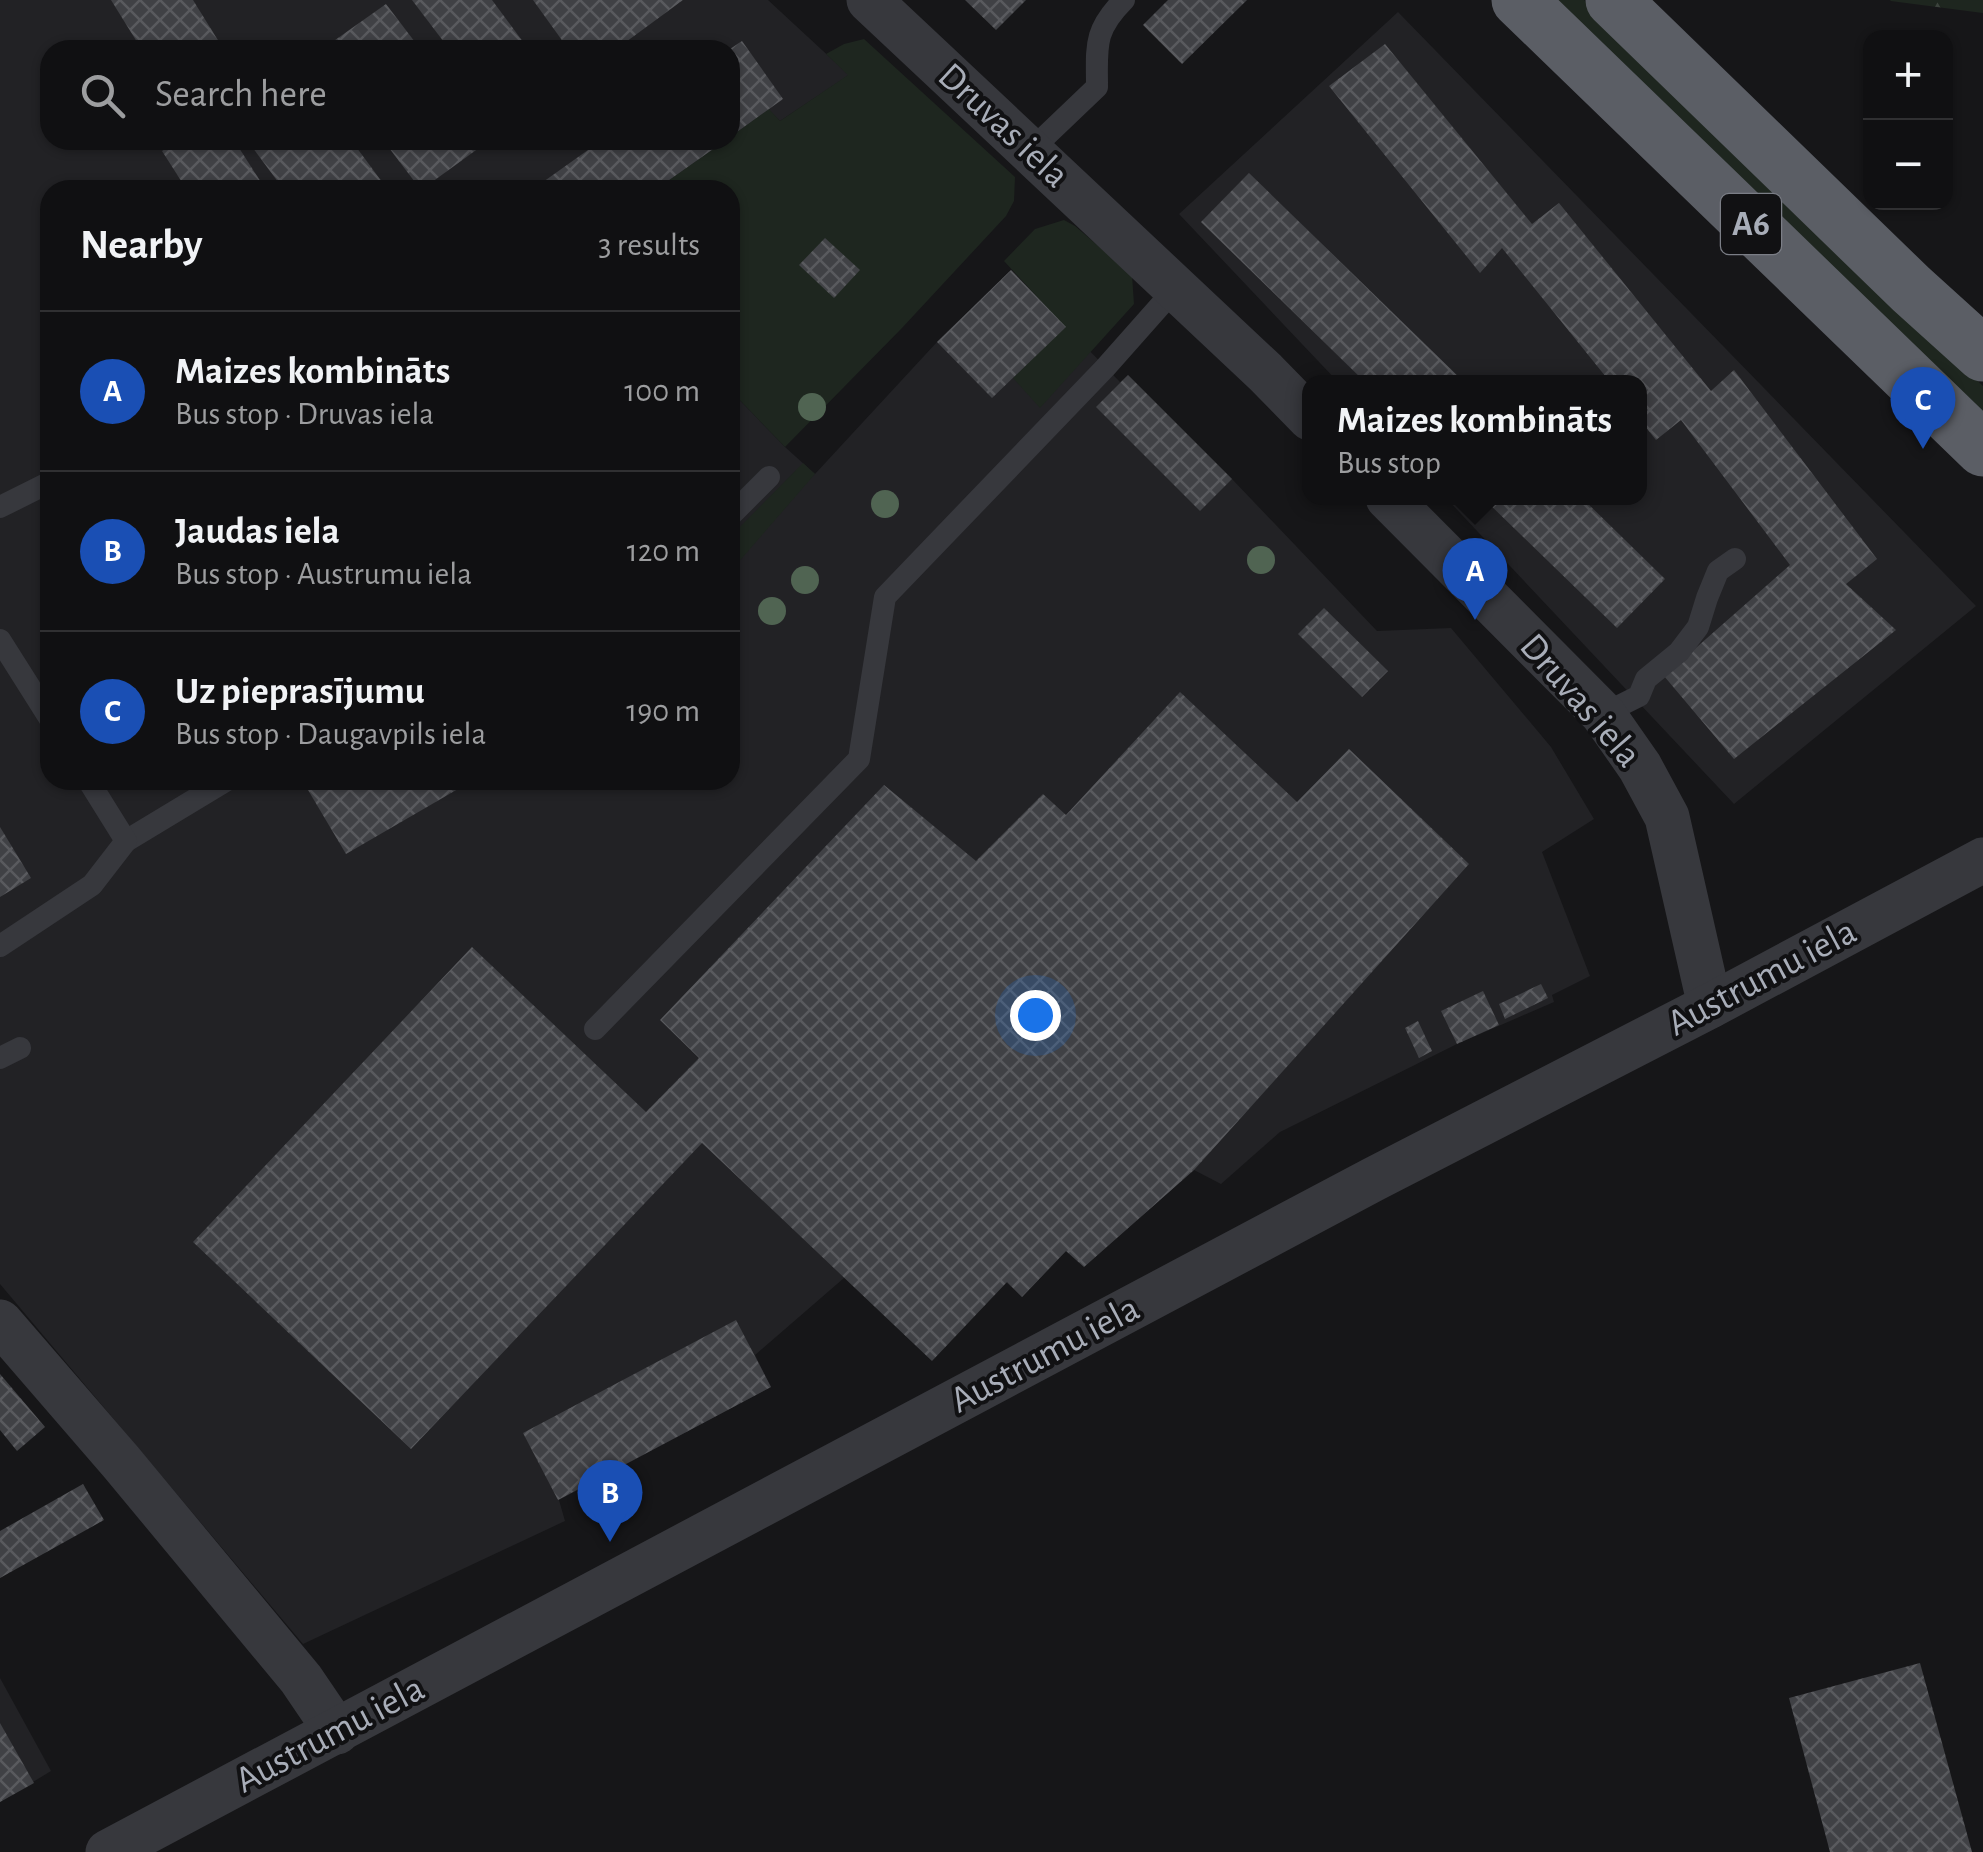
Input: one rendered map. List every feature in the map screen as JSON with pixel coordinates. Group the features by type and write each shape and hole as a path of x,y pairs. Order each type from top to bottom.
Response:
{"highway":[{"name":"A6","path":"1519,0 1983,449"},
{"name":"A6","path":"1613,0 1983,354"}],"street":[{"name":"Druvas iela","path":"869,0 1302,410"},
{"name":"Druvas iela","path":"1395,505 1602,714 1640,767 1667,817 1710,1006"},
{"name":"Austrumu iela","path":"108,1852 1983,860"},
{"path":"0,1322 301,1679 337,1732"}],"lane":[{"path":"1030,151 1097,87 1096,39 1124,0"},
{"path":"595,1029 859,760 885,598 1176,288"},
{"path":"740,506 769,476"},
{"path":"0,507 40,487"},
{"path":"1602,714 1639,696 1646,679 1679,652 1698,626 1718,572 1735,559"},
{"path":"0,640 40,704"},
{"path":"94,790 126,841"},
{"path":"0,946 92,885 126,841 210,790"}],"shaded area":[{"path":"0,0 768,0 849,75 780,121 769,110 740,130 740,40 40,40 40,150 712,150 669,180 40,180 40,790 740,790 740,400 815,474 937,342 1011,270 1120,382 1128,375 1377,631 1451,628 1551,747 1594,819 1542,852 1590,976 1552,995 1554,1002 1457,1044 1280,1132 1221,1184 1194,1170 1084,1267 1066,1251 1022,1297 1007,1283 844,1278 755,1355 771,1387 559,1500 565,1521 303,1644 0,1284"},
{"path":"1398,12 1976,606 1734,804 1453,505 1647,505 1647,375 1331,375 1179,214"},
{"path":"0,1678 51,1771 0,1802"}],"green space":[{"path":"1551,0 1584,0 1983,386 1983,426"},
{"path":"1983,0 1983,13 1891,1"},
{"path":"864,39 1015,177 1014,201 1006,216 902,328 785,447 740,400 740,180 669,180 712,150 740,150 740,130 769,109 780,121 848,75 826,54"},
{"path":"1064,220 1132,275 1134,304 1040,408 1013,378 1065,327 1004,261 1035,229"},
{"path":"803,463 815,474 740,560 740,527"}],"building":[{"path":"111,0 193,0 218,40 136,40"},
{"path":"412,0 492,0 522,40 442,40"},
{"path":"533,0 683,0 629,40 562,40"},
{"path":"965,0 1026,0 996,30"},
{"path":"1168,0 1247,0 1182,64 1143,25"},
{"path":"386,4 413,40 335,40"},
{"path":"740,42 783,99 740,130"},
{"path":"1385,44 1532,224 1559,203 1711,391 1734,370 1877,559 1846,584 1896,630 1734,759 1664,676 1790,565 1681,420 1656,440 1647,429 1647,375 1604,375 1502,248 1480,273 1329,86"},
{"path":"240,150 260,180 181,180 162,151"},
{"path":"254,150 358,150 381,180 277,180"},
{"path":"391,150 476,150 435,180 413,180"},
{"path":"588,150 712,150 669,180 546,180"},
{"path":"1249,173 1457,375 1358,375 1201,222"},
{"path":"825,238 860,270 834,298 799,265"},
{"path":"1011,270 1066,327 992,398 937,342"},
{"path":"1128,375 1232,479 1200,511 1096,407"},
{"path":"1490,505 1589,505 1665,579 1617,628"},
{"path":"1324,608 1388,671 1362,697 1298,634"},
{"path":"1180,692 1297,802 1349,749 1469,864 1194,1170 1084,1267 1066,1251 1022,1297 1007,1282 932,1361 702,1143 411,1449 193,1242 472,947 646,1112 699,1058 660,1020 884,785 976,861 1043,794 1066,815"},
{"path":"308,790 456,790 346,854"},
{"path":"0,827 31,878 0,897"},
{"path":"1541,984 1548,998 1505,1019 1499,1004"},
{"path":"1483,991 1499,1025 1457,1044 1441,1011"},
{"path":"1418,1021 1432,1051 1419,1058 1405,1028"},
{"path":"736,1320 771,1387 558,1500 523,1433"},
{"path":"0,1374 45,1427 17,1451 0,1430"},
{"path":"83,1484 104,1520 0,1578 0,1531"},
{"path":"1920,1663 1972,1852 1830,1852 1789,1698"},
{"path":"0,1723 34,1783 0,1802"}],"place":[{"name":"Uz pieprasījumu","path":"1923,449"},
{"name":"Maizes kombināts","path":"1475,620"},
{"name":"Jaudas iela","path":"610,1542"}]}
